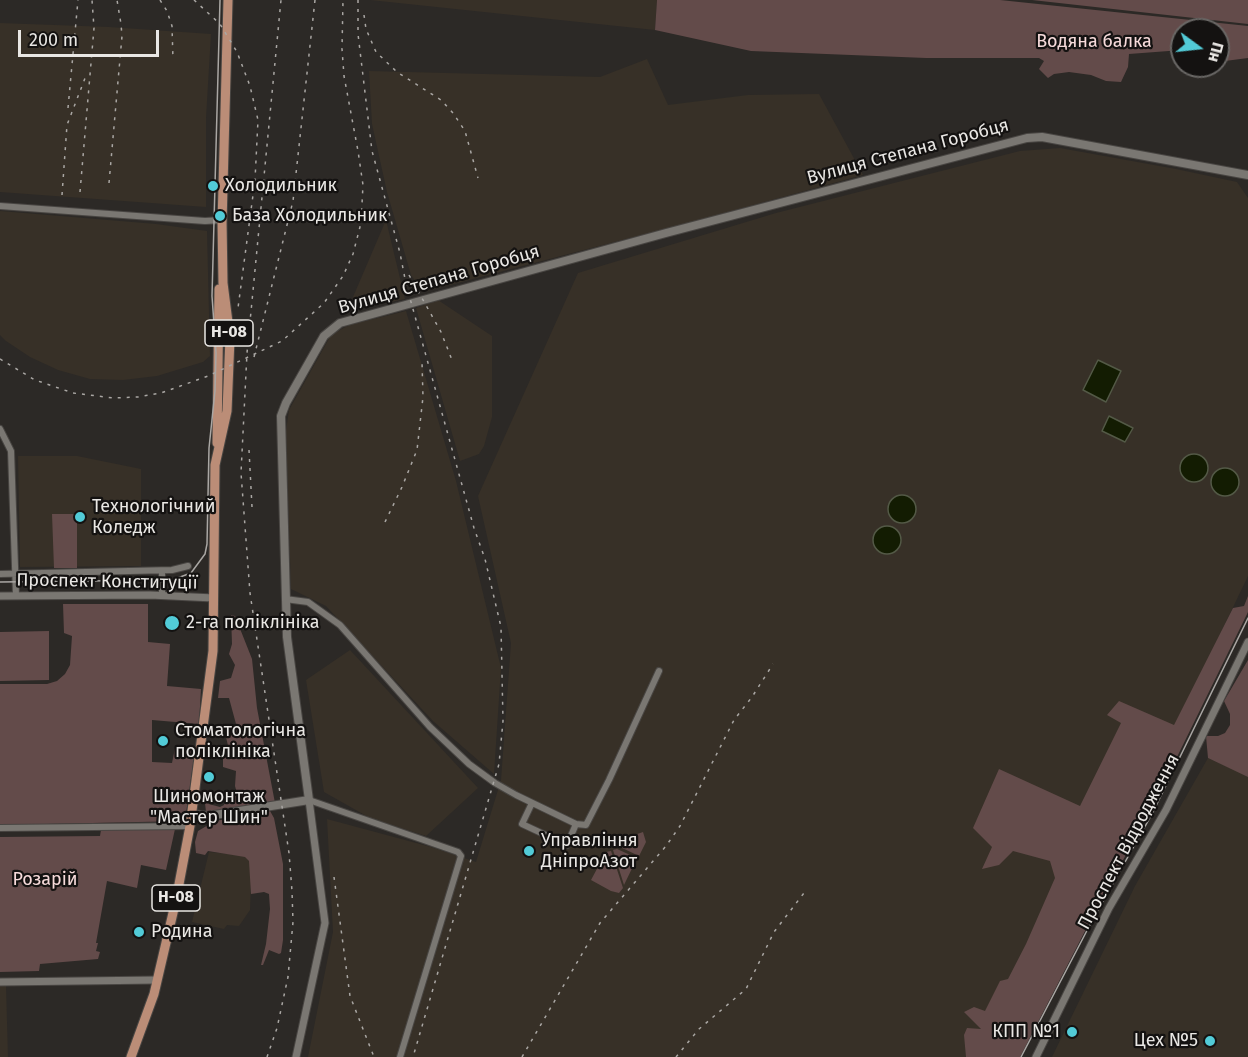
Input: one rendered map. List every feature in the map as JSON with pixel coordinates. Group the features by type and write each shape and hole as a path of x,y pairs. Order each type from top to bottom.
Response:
{"main road":[{"name":"Н-08","path":"131,1057 157,980 176,900 192,814 213,651 219,282 228,0"},
{"name":"Вулиця Степана Горобця","path":"309,800 287,637 281,416 324,336 340,323 666,233 1027,138 1042,137 1248,175"},
{"path":"192,814 208,816 309,800"}],"street":[{"path":"0,206 205,221 222,220"},
{"path":"0,429 11,451 16,595"},
{"path":"0,573 162,571 180,570 188,566"},
{"path":"162,571 162,595"},
{"name":"Проспект Конституції","path":"0,596 162,595 214,598"},
{"path":"285,599 308,602 340,625 453,751 495,783 576,824 586,825 659,671"},
{"name":"Проспект Відродження","path":"1036,1057 1109,908 1166,810 1248,642"},
{"path":"309,800 458,852 461,856 400,1057"},
{"name":"Вулиця Степана Горобця","path":"296,1057 325,923 309,800"},
{"path":"532,803 522,824 567,845 576,824"},
{"path":"0,828 190,826"},
{"path":"0,982 157,980"}],"shaded area":[{"path":"370,0 657,0 655,30"},
{"path":"0,23 211,34 206,118 206,207 0,192"},
{"path":"647,59 668,105 748,95 819,94 863,175 423,292 411,275 387,192 372,124 369,71 600,77"},
{"path":"1060,148 1237,182 1248,198 1248,576 1176,726 966,1057 308,1057 333,932 327,819 431,847 476,862 501,780 511,643 478,496 578,273 776,213 1020,151"},
{"path":"0,211 156,224 207,231 210,356 203,362 157,376 123,380 90,379 58,370 30,357 6,341 0,335"},
{"path":"386,220 405,299 347,311"},
{"path":"438,300 492,336 492,417 484,446 479,454 460,461 416,308"},
{"path":"406,311 456,481 501,668 494,774 433,721 326,606 291,589 286,431 289,410 331,335 349,325"},
{"path":"1098,360 1121,371 1106,402 1083,390"},
{"path":"1109,416 1133,428 1125,442 1102,431"},
{"path":"1194,454 1204,458 1208,468 1204,478 1194,482 1184,478 1180,468 1184,458"},
{"name":"Технологічний Коледж","path":"18,456 77,456 141,469 141,566 20,567"},
{"path":"1225,468 1235,472 1239,482 1235,492 1225,496 1215,492 1211,482 1215,472"},
{"path":"902,495 912,499 916,509 912,519 902,523 892,519 888,509 892,499"},
{"path":"887,526 897,530 901,540 897,550 887,554 877,550 873,540 877,530"},
{"path":"350,650 478,788 426,836 370,818 324,792 306,680"},
{"path":"1248,730 1248,1057 1052,1057 1135,886 1208,758 1230,768"},
{"path":"209,852 252,856 250,910 239,926 227,925 224,929 192,922"},
{"path":"0,986 6,986 8,1057 0,1057"}],"green space":[{"name":"Водяна балка","path":"657,0 1000,0 1172,18 1170,51 1129,54 1128,67 1121,82 1106,81 1091,75 1069,72 1054,74 1048,78 1039,69 1044,61 1039,58 926,58 751,51 655,30"},
{"path":"1032,0 1248,0 1248,24 1230,22 1230,18 1194,18"},
{"name":"Водяна балка","path":"1230,24 1248,26 1248,58 1230,60"},
{"path":"52,514 77,514 77,568 54,568"},
{"path":"1248,596 1248,612 1154,804 1101,900 1020,1057 966,1057 964,1035 967,1028 981,1029 964,1012 974,1007 985,1011 1000,981 1008,979 1055,878 1050,861 1013,851 999,865 982,869 992,847 973,828 999,769 1080,806 1121,723 1107,715 1119,701 1174,725 1233,608 1244,606"},
{"path":"63,604 148,604 148,642 170,644 167,686 201,689 199,724 152,720 152,762 172,763 175,748 195,750 185,821 0,825 0,684 47,684 57,681 65,674 70,665 72,636 64,633"},
{"path":"231,615 235,616 252,659 257,708 275,803 206,812 205,803 220,807 224,805 227,792 238,797 235,786 236,771 223,767 223,753 229,750 226,737 236,724 229,698 218,698 220,681 231,678 235,665 229,654 232,644"},
{"path":"49,631 49,680 0,681 0,632"},
{"path":"1248,660 1248,777 1208,758 1206,736 1218,736 1225,733 1230,725 1230,714 1224,701"},
{"path":"270,811 274,818 283,864 283,940 281,953 269,950 261,965 270,909 269,894 264,892 251,894 249,861 245,857 208,851 205,855 196,853 195,842 198,831 215,821"},
{"name":"Розарій","path":"175,829 166,870 141,865 137,888 107,881 96,943 98,943 96,951 100,952 98,959 40,964 39,971 0,972 0,837 100,836 101,830"},
{"path":"643,832 646,842 639,856 618,846 617,841"},
{"path":"617,849 637,858 624,885 613,850"},
{"path":"611,851 623,888 619,893 591,880 606,852"}],"tram line":[{"path":"0,582 172,580 191,573 205,554 209,448 215,391 216,353 212,296 220,0"},
{"path":"1021,1057 1093,919 1152,814 1248,618"}],"railway":[{"path":"68,108 78,0"},
{"path":"80,192 94,28 92,0"},
{"path":"109,183 122,36 117,0"},
{"path":"160,0 172,26 173,60"},
{"path":"194,0 220,24 237,52 250,86 258,120 255,180 238,308"},
{"path":"267,1057 277,1028 288,977 293,922 292,891 289,853 250,593 241,473 247,353 281,0"},
{"path":"254,357 293,201 315,0"},
{"path":"0,359 35,380 73,393 113,398 138,397 161,393 208,376 282,341 324,303 343,276 353,254 361,223 363,185 344,76 343,0"},
{"path":"358,0 358,34 372,151 400,253 406,284 474,528 485,559 501,627 503,721 499,764 413,1057"},
{"path":"364,15 366,29 376,52 397,72 441,100 453,113 465,131 478,178"},
{"path":"62,195 67,125 87,73"},
{"path":"409,275 441,332 452,360"},
{"path":"385,522 417,450 423,397 422,362"},
{"path":"249,450 252,507"},
{"path":"522,1057 600,923 666,846 680,826 734,720 773,664"},
{"path":"334,877 350,996 374,1057"},
{"path":"676,1057 699,1029 746,989 774,932 804,893"}],"place":[{"name":"Холодильник","path":"213,186"},
{"name":"База Холодильник","path":"220,216"},
{"name":"Технологічний Коледж","path":"80,517"},
{"name":"2-га поліклініка","path":"172,623"},
{"name":"Стоматологічна поліклініка","path":"163,741"},
{"name":"Шиномонтаж \"Мастер Шин\"","path":"209,777"},
{"name":"Управління ДніпроАзот","path":"529,851"},
{"name":"Родина","path":"139,932"},
{"name":"КПП №1","path":"1072,1032"},
{"name":"Цех №5","path":"1210,1041"}]}
